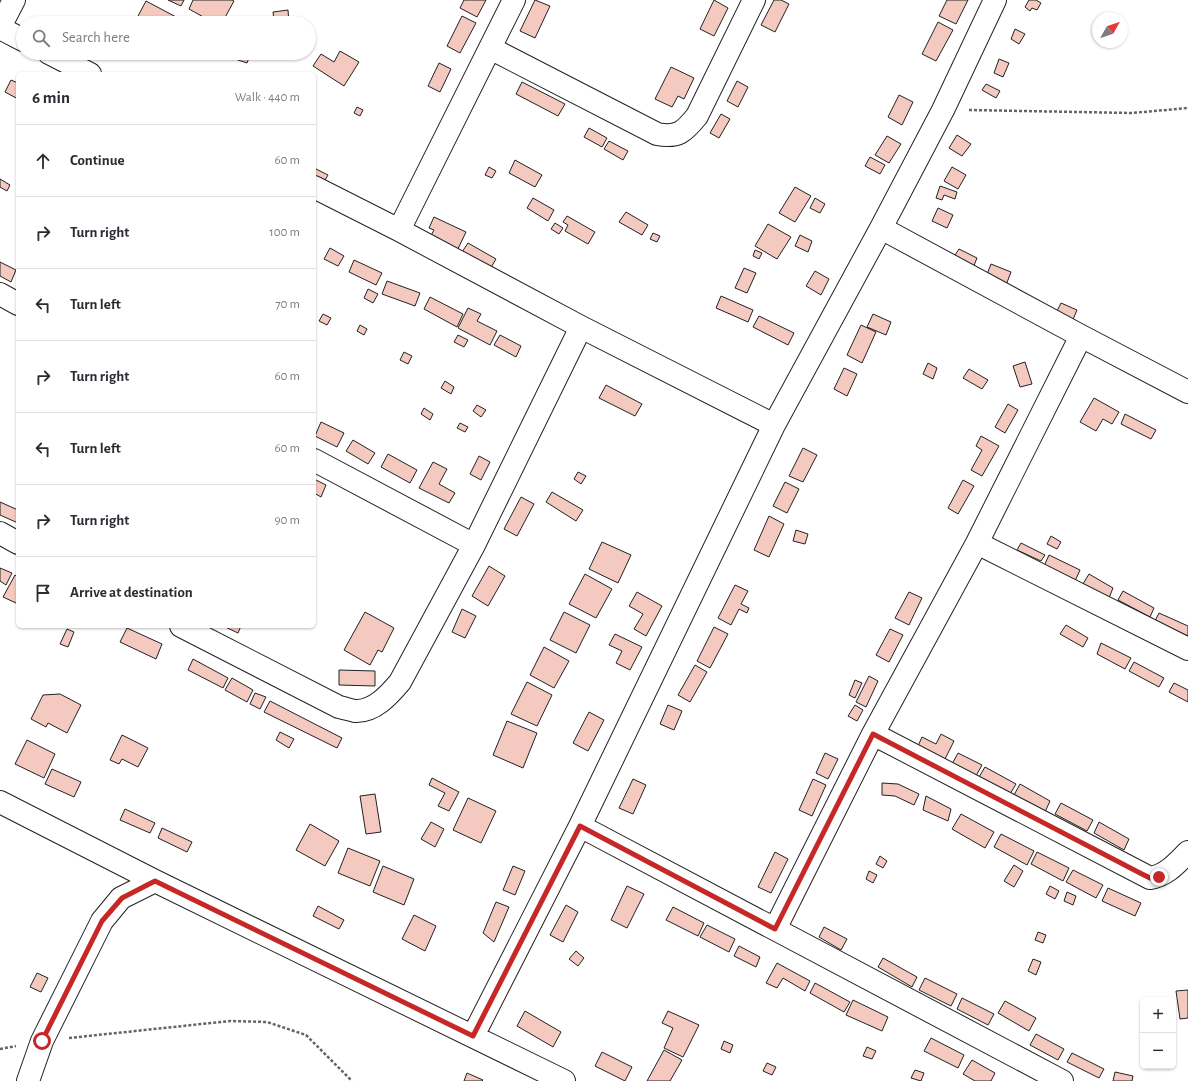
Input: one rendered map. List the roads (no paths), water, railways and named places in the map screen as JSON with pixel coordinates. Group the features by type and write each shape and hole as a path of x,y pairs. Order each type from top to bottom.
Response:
{"street":[{"path":"14,0 0,28 16,36"},
{"path":"399,230 514,0"},
{"path":"490,48 657,134 670,136 688,128 697,116 754,0"},
{"path":"473,1036 580,826 774,425 881,228 942,110 994,0"},
{"path":"63,60 86,72"},
{"path":"316,188 399,230 581,327 774,425"},
{"path":"881,228 1188,392"},
{"path":"0,294 16,303"},
{"path":"185,628 339,707 357,711 372,707 386,698 400,682 474,545 581,327"},
{"path":"775,929 873,734 977,543 1081,336"},
{"path":"316,461 474,545"},
{"path":"0,533 16,542"},
{"path":"977,543 1188,649"},
{"path":"873,734 1150,878 1159,877 1188,852"},
{"path":"0,802 155,881 564,1081"},
{"path":"580,826 1062,1081"},
{"path":"28,1081 42,1041 102,921 122,898 155,881"}]}
